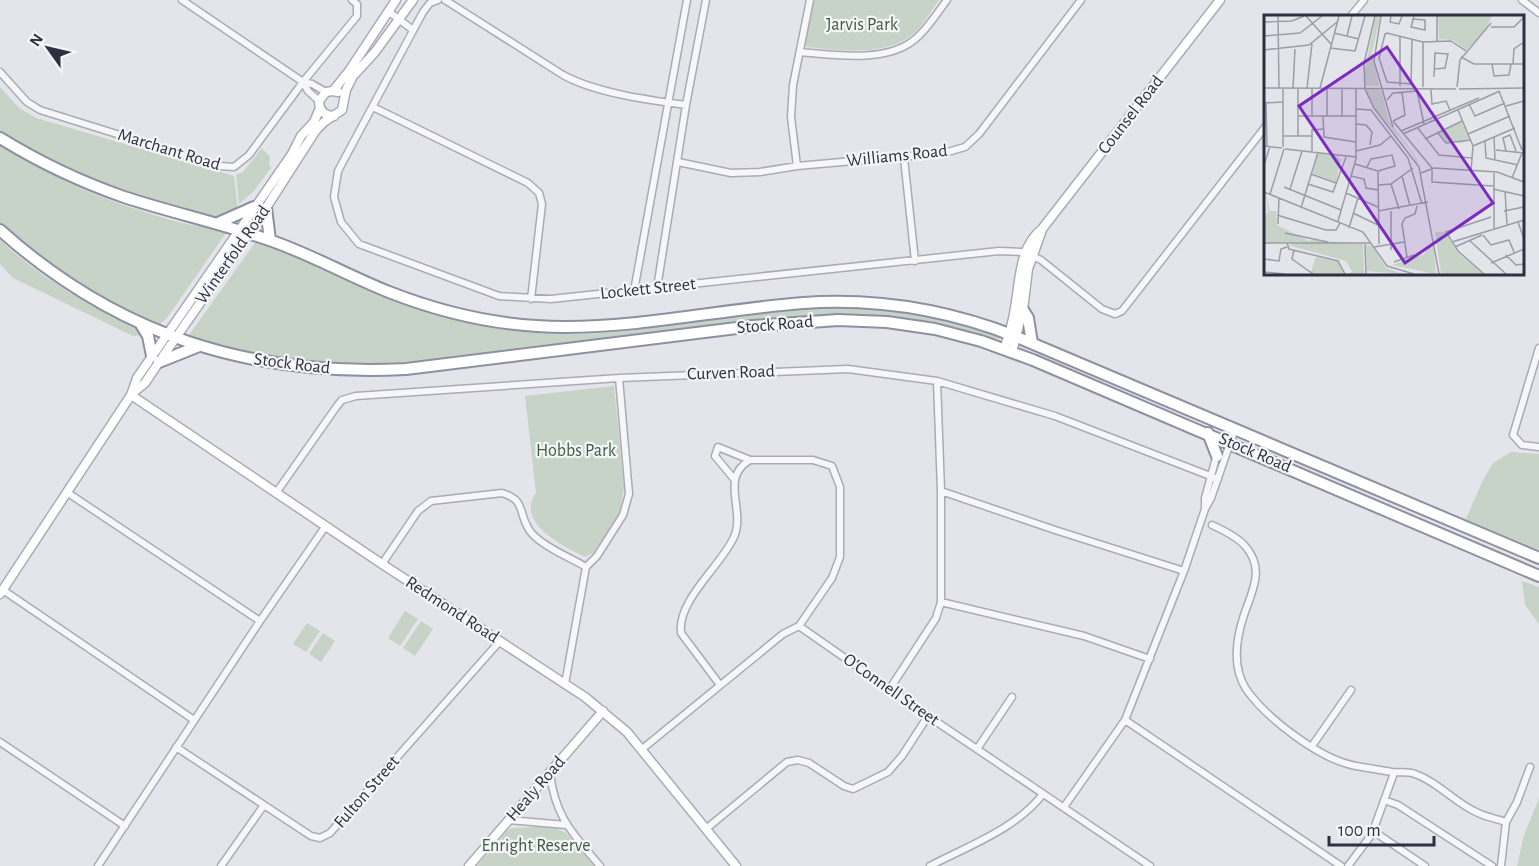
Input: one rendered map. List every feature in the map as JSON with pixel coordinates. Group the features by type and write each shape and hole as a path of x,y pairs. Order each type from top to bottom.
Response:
{"highway":[{"name":"Stock Road","path":"0,138 58,170 100,188 270,240 412,300 460,314 512,324 593,326 782,305 848,302 916,308 960,318 1013,335 1539,558"},
{"path":"218,224 260,207 270,240"},
{"name":"Stock Road","path":"0,230 37,261 111,309 171,335 226,354 278,364 329,369 377,370 449,364 764,325 838,320 910,325 958,334 1008,350 1208,433 1539,576"},
{"path":"1023,310 1028,318 1032,343"},
{"path":"140,322 156,359 199,345"},
{"path":"1208,433 1217,456"}],"street":[{"path":"182,0 303,82 340,94 344,100"},
{"name":"Marchant Road","path":"0,72 27,102 40,110 230,168 237,166 249,155 303,82 357,16 357,4 352,0"},
{"path":"320,105 329,91 349,72 396,0"},
{"path":"303,82 327,115 334,116 342,110 345,90 353,76 375,52 413,0"},
{"path":"438,0 427,6 373,107 528,183 539,193 542,204 531,299"},
{"path":"445,0 570,79 589,86 686,105"},
{"path":"634,291 687,0"},
{"path":"657,288 686,105 706,0"},
{"path":"797,166 791,117 793,85 810,0"},
{"path":"800,52 855,56 900,50 916,39 947,0"},
{"name":"Williams Road","path":"678,162 731,173 760,172 797,166 904,158 944,153 965,147 979,134 1081,0"},
{"name":"Counsel Road","path":"1013,335 1028,254 1042,229 1220,0"},
{"path":"1352,15 1364,0"},
{"path":"1522,0 1539,13"},
{"path":"388,11 414,30"},
{"name":"Winterfold Road","path":"260,207 301,136 314,122 320,105"},
{"name":"Lockett Street","path":"373,107 338,171 334,197 341,222 359,244 499,296 551,299 999,251 1028,254"},
{"name":"Winterfold Road","path":"1,592 68,493 131,394 138,378 156,359 260,207 316,130 334,116"},
{"path":"1028,254 1048,264 1102,309 1115,314 1122,311 1264,129"},
{"path":"904,158 915,261"},
{"name":"Counsel Road","path":"1008,350 1023,310 1028,254"},
{"path":"1539,348 1513,435 1522,445 1539,447"},
{"name":"Curven Road","path":"276,493 342,400 356,396 619,378 848,369 938,381 1055,416 1218,479"},
{"path":"565,684 586,567 597,556 623,515 629,494 619,378"},
{"path":"889,690 936,618 941,602 938,381"},
{"name":"Redmond Road","path":"131,394 603,711 617,722 736,866"},
{"path":"1064,807 1125,720 1218,479 1231,427"},
{"path":"1205,509 1210,476 1217,456 1226,441"},
{"path":"641,750 783,633 799,627 832,578 840,557 840,487 832,466 813,460 750,460 718,447 715,456 734,479"},
{"path":"720,685 681,633 680,623 688,603 728,548 735,534 737,520 734,479 741,465 750,460"},
{"path":"941,491 1184,571"},
{"path":"382,564 418,511 431,501 501,492 512,496 520,504 528,529 536,538 586,567"},
{"path":"68,493 260,621"},
{"path":"1212,525 1234,537 1246,547 1257,571 1255,588 1243,617 1235,662 1245,688 1277,722 1330,758 1354,766 1394,773 1413,773 1440,787 1475,812 1506,822"},
{"path":"98,866 260,621 326,527"},
{"path":"1,592 194,720"},
{"path":"941,602 1084,636 1150,659"},
{"name":"O'Connell Street","path":"799,627 1150,866"},
{"name":"Fulton Street","path":"176,747 311,836 320,838 330,833 500,641"},
{"path":"1312,746 1351,690"},
{"path":"977,749 1012,697"},
{"name":"Healy Road","path":"469,866 603,711"},
{"path":"706,829 787,762 798,759 809,763 844,786 853,789 861,786 888,772 895,765 928,716"},
{"path":"1125,720 1341,866"},
{"path":"0,742 125,826"},
{"path":"1501,866 1506,822 1517,802 1530,767"},
{"path":"550,773 554,795 566,825 600,866"},
{"path":"1348,866 1373,831 1394,773"},
{"path":"930,866 1018,818 1036,804 1043,794"},
{"path":"1384,800 1398,805 1491,866"},
{"path":"221,866 264,805"},
{"path":"509,820 566,825"},
{"path":"1373,831 1425,866"}],"green space":[{"name":"Jarvis Park","path":"813,0 939,0 917,30 902,41 876,49 847,50 806,47 804,41"},
{"path":"0,87 19,108 36,118 234,176 238,210 221,216 187,210 102,183 40,154 0,131"},
{"path":"0,145 50,173 103,198 168,219 226,233 167,318 159,325 137,317 115,307 55,269 0,225"},
{"path":"262,148 270,157 271,168 253,192 239,204 236,175 243,172"},
{"path":"0,240 47,278 81,300 135,327 141,335 133,336 13,278 0,264"},
{"path":"257,240 408,305 448,317 510,330 564,334 598,333 667,326 770,311 853,307 927,316 1000,335 1000,339 980,337 903,319 848,316 810,317 773,319 478,355 372,365 297,362 237,351 190,337 189,335"},
{"name":"Hobbs Park","path":"614,386 624,488 620,511 611,528 593,553 585,557 565,547 544,532 536,524 532,514 531,504 536,493 525,396"},
{"path":"1511,452 1539,454 1539,550 1465,521 1493,463"},
{"path":"1522,581 1539,587 1539,624 1525,605"},
{"path":"405,611 418,619 400,646 388,638"},
{"path":"421,621 433,629 415,656 403,648"},
{"path":"307,623 320,631 306,652 293,644"},
{"path":"323,633 335,641 321,662 309,654"},
{"path":"1539,798 1539,866 1517,866 1524,835"},
{"name":"Enright Reserve","path":"552,826 566,833 594,866 477,866 508,830"}]}
